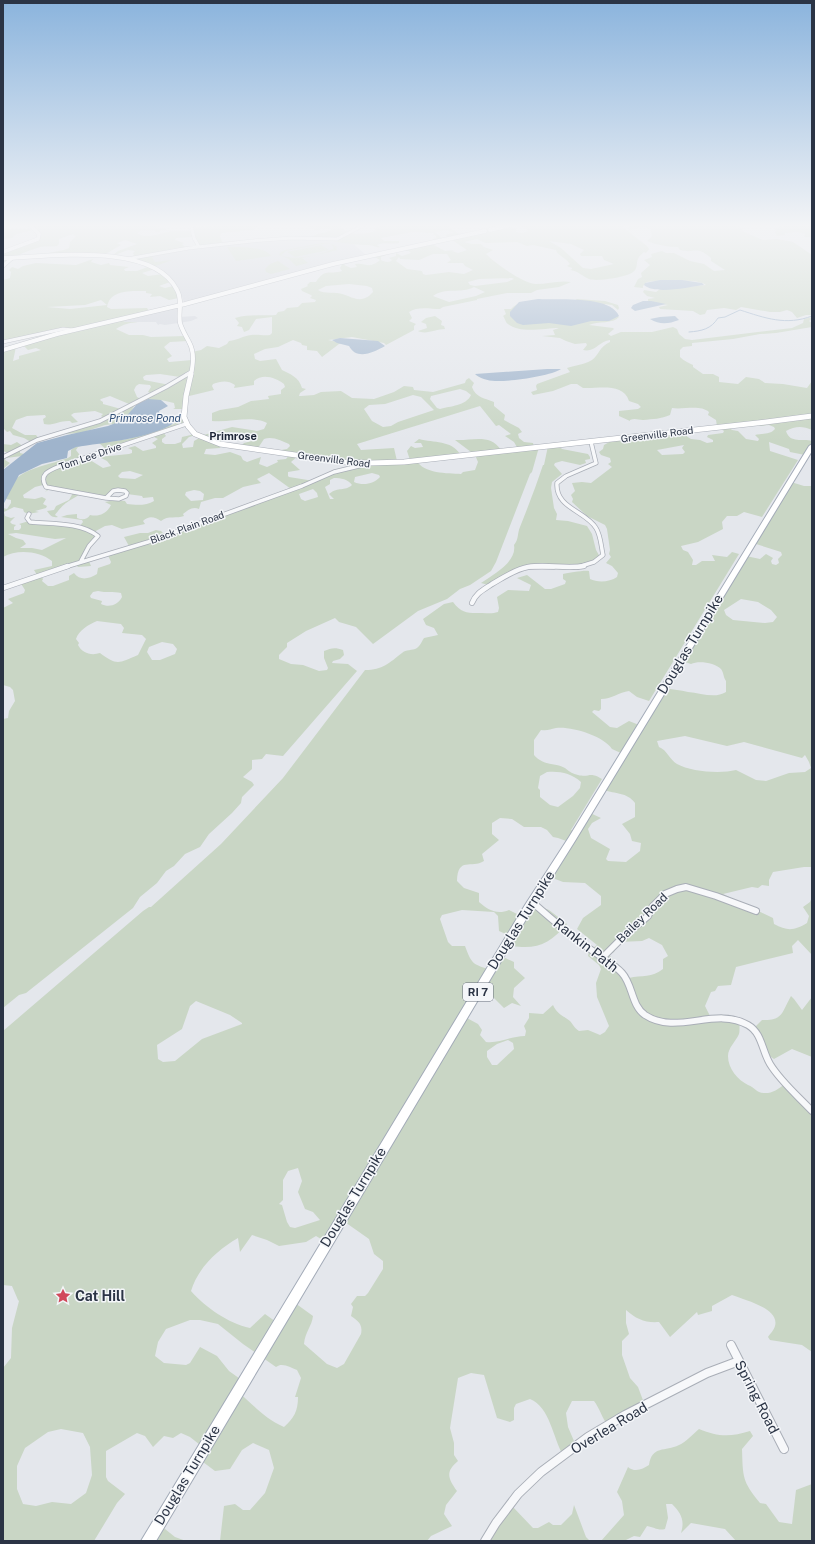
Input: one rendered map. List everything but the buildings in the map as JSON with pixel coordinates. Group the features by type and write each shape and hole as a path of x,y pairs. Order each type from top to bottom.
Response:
{"main road":[{"path":"180,297 181,305 179,315 181,325 193,352 192,371 183,412 186,424"},
{"path":"3,350 72,330 210,297"},
{"name":"Greenville Road","path":"186,424 196,434 217,443 346,462 370,464 591,442 812,416"},
{"name":"Douglas Turnpike","path":"148,1541 532,902 812,446"}],"street":[{"path":"3,342 57,330 72,330"},
{"path":"3,457 37,440 100,421 164,389 192,371"},
{"name":"Tom Lee Drive","path":"106,498 116,490 124,490 127,493 126,497 119,499 106,498 46,487 43,482 43,477 48,471 60,466 186,424"},
{"path":"472,603 475,595 513,571 528,567 583,567 595,562 603,555 599,532 594,524 573,512 566,506 556,489 557,483 563,477 589,468 596,463 591,442"},
{"name":"Black Plain Road","path":"3,588 81,561 154,540 302,486 334,472 370,464"},
{"path":"29,514 28,518 30,522 86,529 95,532 98,536 89,546 81,561"},
{"name":"Bailey Road","path":"602,958 621,939 648,916 653,906 665,894 677,889 686,887 716,896 756,911"},
{"name":"Rankin Path","path":"532,902 566,932 622,973 627,981 636,1005 642,1012 664,1021 694,1022 709,1018 720,1018 751,1026 760,1038 771,1066 781,1079 812,1111"},
{"name":"Spring Road","path":"731,1345 784,1449"},
{"name":"Overlea Road","path":"485,1541 496,1523 518,1494 541,1472 588,1437 653,1400 682,1388 707,1373 738,1361"}],"shaded area":[{"path":"182,297 206,297 187,302 184,302"},
{"path":"180,305 179,317 195,316 198,318 191,321 165,325 158,325 156,322 125,322 121,319"}],"green space":[{"path":"3,297 112,297 107,307 111,309 147,308 150,312 122,319 125,322 138,322 127,324 116,329 129,335 143,335 151,337 185,336 188,341 170,342 164,347 172,356 167,359 169,362 192,360 192,352 201,350 207,346 219,348 227,344 229,341 248,336 270,335 272,333 272,317 256,319 249,330 244,332 242,327 237,326 239,323 235,318 276,315 278,312 284,311 287,308 298,307 302,303 315,302 316,300 310,298 311,297 352,297 364,299 367,297 436,297 449,302 471,297 487,297 440,309 420,308 412,310 409,312 412,318 409,321 416,324 414,326 414,330 386,345 384,343 352,337 328,340 343,343 339,344 322,357 317,351 307,350 307,346 293,340 278,347 265,349 254,354 255,359 260,361 276,359 282,370 294,376 301,384 302,388 306,389 300,393 299,396 314,395 321,392 341,391 352,398 374,399 394,392 404,386 413,387 414,390 433,392 465,383 469,378 474,383 472,387 476,393 481,397 494,402 494,406 505,415 504,420 519,428 522,432 518,434 519,438 524,442 533,443 534,447 539,447 532,472 491,571 470,585 460,589 447,599 418,611 373,644 356,627 339,622 335,618 306,631 287,643 287,647 279,655 279,659 291,664 303,665 319,671 327,670 328,668 324,658 324,651 335,648 343,650 344,655 332,663 348,664 357,671 283,756 266,754 262,759 252,760 252,769 243,777 252,782 254,785 242,797 241,803 209,834 200,847 185,854 174,866 166,871 157,883 140,897 133,908 26,993 19,995 3,1008 3,719 8,718 9,711 15,701 13,690 10,687 3,685 3,608 13,603 8,599 24,593 25,590 20,582 37,575 34,570 52,566 52,561 34,553 21,552 9,554 3,557 3,508 7,509 11,503 11,500 6,499 9,489 14,481 30,470 68,458 71,456 71,450 75,447 90,443 78,447 76,450 82,458 87,457 103,468 111,466 107,461 99,457 129,454 132,453 132,450 128,448 135,446 143,451 156,448 156,446 152,443 158,439 152,436 107,450 99,443 128,439 174,424 176,420 183,419 185,424 163,432 166,436 162,439 162,442 165,444 175,444 181,442 182,437 195,434 196,435 189,437 182,444 183,448 193,447 194,441 201,437 200,436 232,427 257,431 264,429 267,423 254,420 212,421 212,413 238,407 251,401 269,399 268,396 281,394 281,390 285,387 284,384 269,377 261,377 254,381 254,385 234,388 235,385 227,382 213,384 212,386 214,390 185,397 183,409 173,409 175,408 174,403 161,400 144,400 134,406 130,414 121,423 105,425 81,433 63,434 104,418 101,416 103,414 95,411 74,413 71,415 78,422 72,423 67,421 44,424 43,419 46,417 45,415 27,416 16,420 12,428 25,435 36,435 39,439 31,442 13,435 10,431 7,432 3,428 3,351 16,347 13,361 19,359 19,356 41,350 36,348 28,350 22,344 69,329 3,342","holes":["101,300 107,305 70,309 47,307 85,305","160,374 180,377 170,385 144,380 143,377 146,375","139,384 150,385 151,387 148,392 152,394 141,399 137,397 134,390 136,386","460,389 471,395 469,399 462,403 440,409 437,408 430,399 431,396","413,395 421,397 434,410 398,422 391,426 383,427 372,421 364,409 369,405 385,404","110,396 129,404 121,409 103,404 100,400","480,406 496,426 499,425 511,434 505,436 514,442 518,449 501,450 492,441 480,439 455,440 475,455 478,462 475,470 463,472 461,474 436,472 424,468 416,460 460,454 452,446 447,444 419,439 414,443 421,443 423,447 415,448 411,446 407,451 410,460 397,461 394,448 361,450 357,444","230,432 245,434 253,438 252,441 244,443 241,446 258,448 264,439 277,439 289,444 290,446 287,449 281,450 280,452 290,454 286,459 277,460 278,462 267,467 259,464 261,457 247,462 243,460 241,456 230,452 215,455 204,454 206,449 220,448 223,444 220,443 226,433","299,455 366,464 326,475 314,481 289,477 288,472 300,470 291,462","130,471 143,475 135,479 120,478 118,476 122,472","269,473 291,489 165,535 161,531 156,530 148,533 140,533 124,537 129,546 107,553 111,562 110,564 98,568 97,574 91,577 82,578 76,576 74,573 69,576 69,580 53,586 48,586 42,581 43,579 40,575 74,563 78,567 91,566 88,559 81,560 97,536 94,532 105,526 112,525 122,529 145,524 143,521 150,517 161,521 167,518 181,517 191,509 199,509 201,502 215,498 223,498 243,487 261,483 257,479","372,473 379,475 380,477 372,483 361,484 354,482 355,477","334,478 346,480 352,485 329,494 334,499 330,499 325,487 330,484 330,480","43,485 49,488 45,492 51,488 73,493 69,500 56,506 54,510 47,511 54,517 58,517 55,515 58,511 80,494 107,497 113,491 125,491 127,494 142,496 143,498 153,497 154,501 148,504 137,505 127,504 125,501 115,500 105,502 111,505 100,515 90,515 86,519 77,518 77,514 61,517 82,520 83,522 78,528 29,521 19,524 21,525 21,528 19,530 14,530 16,525 10,522 15,517 11,518 5,516 4,512 14,507 23,509 24,512 28,514 39,512 35,511 46,508 47,506 43,504 46,499 42,497 35,499 24,498 23,495 35,487","313,489 317,493 318,497 305,501 301,499 299,494","194,490 200,491 204,494 203,500 191,501 185,495 186,492","16,533 55,539 66,538 42,550 20,548 26,544 23,540 8,534","98,591 121,593 122,597 118,602 107,606 101,604 102,601 91,598 90,596 93,592","97,621 121,624 124,628 122,633 142,635 146,639 138,655 118,662 110,660 100,653 87,653 78,645 79,643 76,639 79,633 90,624","162,642 173,644 177,649 175,654 160,660 152,660 147,652 149,647"]},
{"path":"162,297 179,298 169,300"},
{"path":"651,297 812,297 812,315 797,318 792,312 787,310 770,312 741,307 736,310 724,308 707,310 705,314 700,315 693,311 660,309 659,307 668,305 648,302 648,299 655,298"},
{"path":"577,299 605,301 618,305 618,310 612,305 604,304 619,317 613,321 589,325 613,328 614,329 608,334 611,336 621,332 652,332 673,327 677,329 679,334 685,339 692,340 792,328 803,323 804,319 812,317 809,321 812,323 812,327 733,339 692,343 692,346 683,347 680,350 680,357 693,365 693,367 703,374 713,374 719,377 719,382 738,384 746,377 759,379 765,383 807,388 812,381 812,414 717,426 716,420 708,415 709,412 701,408 672,408 670,415 667,416 657,419 633,419 630,421 619,416 619,411 638,409 641,407 638,404 629,401 626,395 616,389 583,388 577,384 571,384 553,391 533,395 531,392 537,390 537,384 570,372 567,368 592,360 606,344 610,342 610,340 603,342 591,350 583,350 587,345 586,343 575,344 560,338 542,336 555,335 553,330 559,328 526,330 513,327 507,323 503,316 506,314 504,309 511,309 523,302 549,300 572,302"},
{"path":"435,316 442,321 441,325 444,326 445,329 428,332 418,331 427,328 426,324 421,322 426,318"},
{"path":"812,417 812,430 799,427 786,431 790,438 812,441 812,445 805,455 790,452 789,449 769,442 770,451 798,460 762,517 744,512 737,516 727,516 722,522 723,529 698,542 681,546 683,550 688,552 693,560 692,565 696,565 702,561 715,561 712,555 727,557 732,552 739,554 649,701 637,697 629,691 609,698 601,699 601,709 599,711 594,710 592,712 610,727 617,728 629,721 639,725 623,754 612,749 608,744 595,736 578,730 556,728 541,730 534,740 534,755 546,763 562,766 572,773 582,776 594,775 602,779 571,830 576,831 588,812 601,818 592,823 588,829 591,838 610,849 606,859 608,861 626,862 640,851 641,843 632,841 630,834 622,824 635,817 635,803 632,799 625,795 604,790 666,688 708,695 717,695 726,692 726,681 721,669 715,665 707,663 698,662 691,664 682,661 746,556 760,559 766,554 773,558 771,561 772,564 776,565 779,563 778,559 782,555 781,552 753,543 791,482 804,486 812,486 812,867 773,872 769,880 769,886 762,885 758,888 752,887 723,894 773,918 774,924 787,929 798,928 807,923 809,916 803,907 810,902 812,897 812,955 798,940 792,946 793,953 736,967 731,985 718,986 715,991 711,992 705,1006 710,1016 740,1022 739,1034 728,1053 728,1061 734,1074 744,1083 759,1092 764,1093 776,1090 787,1082 809,1104 812,1104 812,1352 802,1345 770,1340 768,1337 775,1326 775,1320 772,1314 752,1302 732,1295 712,1306 712,1311 698,1315 697,1312 670,1337 659,1322 641,1320 626,1310 626,1323 629,1334 622,1341 622,1355 630,1378 638,1387 644,1403 608,1426 594,1401 572,1401 566,1413 568,1427 577,1448 563,1455 547,1416 537,1403 530,1399 516,1404 514,1408 514,1420 510,1422 497,1418 484,1375 471,1373 458,1378 450,1428 454,1443 454,1455 458,1461 451,1468 449,1475 457,1491 446,1505 444,1514 452,1526 431,1536 427,1541 220,1541 224,1506 235,1504 243,1510 250,1510 265,1493 274,1468 269,1450 253,1443 242,1450 230,1469 215,1471 199,1459 204,1448 190,1437 181,1433 173,1438 164,1436 153,1447 145,1436 137,1433 106,1451 106,1477 108,1481 125,1494 117,1503 94,1541 3,1541 3,1368 11,1358 12,1328 19,1301 12,1286 3,1285 3,1031 143,911 151,907 221,844 283,778 365,670 377,669 389,663 407,650 417,648 424,638 438,635 434,628 426,625 423,619 444,604 453,602 459,609 466,612 498,612 499,608 497,597 508,590 529,591 531,585 517,578 527,575 545,589 551,589 565,584 566,581 563,579 563,574 573,572 589,571 590,579 597,581 607,581 617,577 618,573 612,566 606,563 611,557 609,554 610,550 605,525 587,516 572,502 573,499 571,495 575,491 572,483 591,483 612,467 608,464 611,462 610,458 601,455 599,452 603,449 604,445 615,439 680,432 691,439 700,440 707,443 713,442 713,440 707,437 708,435 723,433 724,431 720,428 729,427 732,430 738,431 746,439 758,441 759,439 755,435 768,433 775,429 769,425 760,426 758,423","holes":["684,445 682,448 685,452 683,454 662,455 657,450","741,599 758,602 771,610 777,617 773,622 765,623 733,620 726,615 724,610","685,736 727,746 744,742 802,758 805,755 811,768 805,772 789,773 766,781 756,780 736,770 706,772 683,767 677,764 662,748 659,747 657,741","547,772 565,773 573,776 581,782 580,788 573,796 558,807 550,805 540,797 540,790 538,788 540,776","500,818 512,819 524,827 541,827 547,830 553,837 569,842 550,877 563,882 585,883 601,896 601,905 583,918 577,929 597,945 589,951 588,956 599,965 601,969 596,983 597,997 609,1026 605,1032 600,1035 588,1030 579,1031 570,1021 558,1012 553,1005 543,1014 529,1013 529,1018 524,1026 526,1031 525,1036 495,1042 486,1042 480,1035 482,1030 478,1024 465,1017 480,991 493,997 504,1008 512,1003 521,1006 513,997 514,988 525,978 514,968 514,962 501,956 491,970 474,963 469,957 465,946 452,946 448,942 440,919 442,915 462,910 494,912 498,916 499,931 512,937 510,943 512,946 521,947 543,944 555,936 567,924 549,910 534,904 523,917 509,910 501,912 493,911 479,902 479,893 464,888 457,881 460,868 484,861 482,854 499,840 492,834 492,823","649,938 662,945 668,956 663,959 663,969 659,972 651,975 629,978 609,955 614,952 618,942 642,941","196,1001 230,1015 242,1023 202,1039 175,1061 163,1062 158,1059 157,1045 182,1029 190,1006","508,1040 513,1043 514,1049 497,1065 492,1065 487,1057 487,1051 497,1044","298,1168 302,1181 298,1192 305,1209 313,1212 320,1220 295,1228 290,1227 282,1205 279,1204 283,1200 283,1180 288,1171","342,1220 369,1239 374,1254 383,1261 383,1269 368,1293 365,1296 357,1296 351,1304 353,1307 351,1316 361,1325 361,1334 344,1364 337,1368 327,1364 304,1344 313,1316 295,1303 279,1324 265,1314 250,1328 226,1319 210,1309 191,1291 198,1275 209,1260 238,1238 240,1252 252,1235 279,1246 306,1242 316,1236 326,1242","190,1320 200,1320 218,1324 276,1367 283,1365 297,1370 301,1378 295,1397 298,1397 296,1410 293,1417 284,1427 271,1420 239,1393 243,1381 229,1371 217,1356 200,1347 190,1363 186,1365 164,1363 155,1356 158,1342 166,1329","61,1429 83,1433 90,1447 92,1475 86,1493 71,1504 52,1502 36,1506 23,1504 17,1489 17,1466 25,1448 48,1432"]},
{"path":"17,442 24,447 20,449 20,453 24,454 22,456 6,458 5,460 10,463 3,469 3,457 8,453 3,451 3,444 11,445"},
{"path":"558,445 562,449 588,454 590,459 585,460 586,463 580,465 562,461 555,463 554,465 562,474 552,482 551,488 554,508 557,514 556,520 568,521 587,526 592,534 596,550 600,557 592,564 583,568 529,569 512,574 492,586 481,583 504,567 512,557 519,530 544,465 548,446"},
{"path":"791,996 802,1010 812,997 812,1057 792,1049 774,1059 768,1055 754,1028 762,1020 769,1020 778,1017"},
{"path":"699,1429 718,1435 731,1435 750,1431 753,1436 742,1449 743,1473 754,1496 760,1503 766,1504 779,1522 792,1524 796,1490 812,1484 812,1541 736,1541 725,1529 691,1523 681,1533 683,1524 678,1510 672,1504 666,1504 668,1518 665,1529 647,1526 640,1537 634,1536 624,1541 601,1541 624,1515 622,1501 617,1492 628,1467 633,1470 644,1468 649,1465 653,1454 660,1450 682,1444"},
{"path":"574,1505 586,1537 590,1541 492,1541 487,1537 512,1506 533,1528 538,1528 549,1522 553,1525 561,1525 572,1514"},
{"path":"160,1525 175,1537 186,1541 150,1541"}],"water":[{"path":"538,299 570,299 595,302 614,309 619,316 609,321 591,321 571,326 549,323 523,325 517,323 510,316 510,312 519,302"},
{"path":"643,301 666,304 635,311 631,308 633,305"},
{"path":"675,316 679,320 668,323 661,323 650,319 660,317"},
{"path":"340,338 378,341 385,346 371,353 361,354 352,351 349,346 332,340"},
{"path":"561,369 556,372 539,376 501,381 487,380 475,374"},
{"name":"Primrose Pond","path":"148,399 161,400 168,406 159,411 160,415 168,418 174,423 153,433 113,442 76,447 68,451 67,458 42,464 19,475 3,505 3,470 37,443 108,426 123,420 137,404"}],"waterway":[{"path":"689,332 706,329 718,318 725,317 740,310 767,318 784,321 812,316"}],"place":[{"name":"Cat Hill","path":"63,1296"}],"district":[{"name":"Primrose","path":"233,436"}]}
